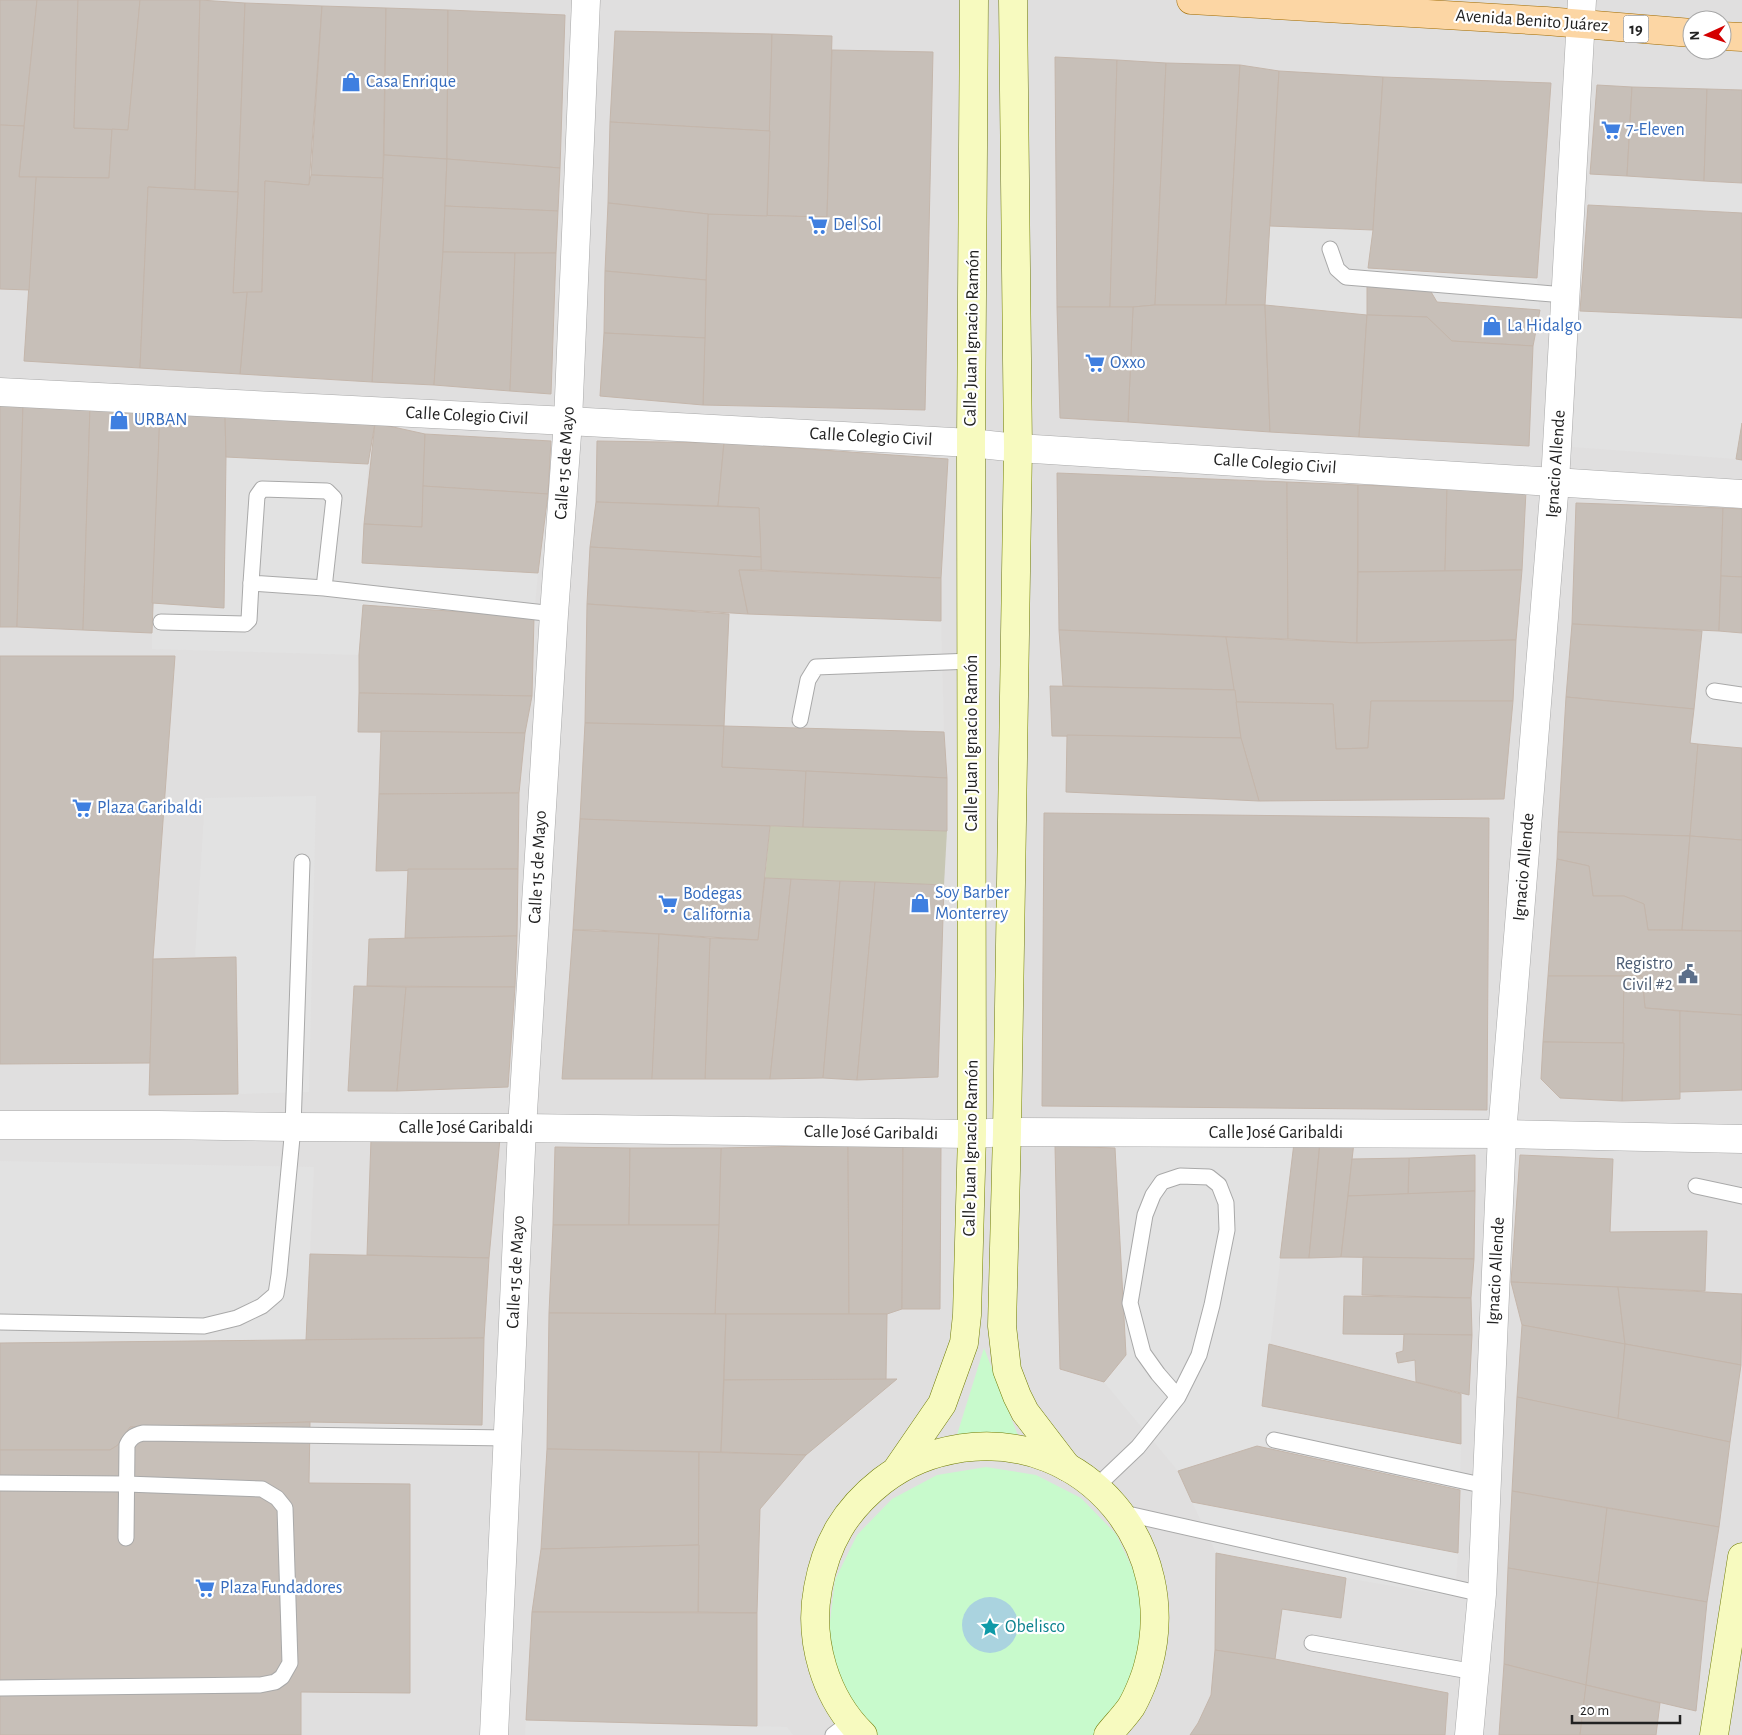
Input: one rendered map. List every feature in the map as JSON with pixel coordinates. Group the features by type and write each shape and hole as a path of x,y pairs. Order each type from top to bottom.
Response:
{"main road":[{"name":"Avenida Benito Juárez","path":"1191,0 1581,12 1682,31"}],"street":[{"name":"Calle 15 de Mayo","path":"494,1735 522,1128 568,421 586,0"},
{"name":"Calle Juan Ignacio Ramón","path":"898,1468 942,1404 964,1343 967,1315 972,1134 971,443 974,0"},
{"name":"Calle Juan Ignacio Ramón","path":"1013,0 1018,448 1002,1326 1007,1370 1017,1396 1025,1412 1067,1466"},
{"name":"Ignacio Allende","path":"1469,1735 1482,1594 1502,1134 1555,482 1581,12"},
{"name":"Calle Colegio Civil","path":"0,392 971,443 1018,448 1742,494"},
{"name":"Calle José Garibaldi","path":"0,1125 160,1124 972,1134 1007,1132 1502,1134 1742,1140"},
{"path":"848,1731 829,1687 816,1646 814,1605 822,1564 840,1526 865,1494 898,1468 939,1452 982,1446 1026,1450 1067,1466 1096,1487 1119,1512 1138,1540 1152,1581 1155,1624 1148,1667 1131,1707 1108,1735"},
{"path":"1718,1735 1742,1557"}],"lane":[{"path":"1330,249 1337,269 1346,277 1565,295"},
{"path":"161,622 245,624 249,620 257,496 262,489 327,491 334,498 324,588"},
{"path":"251,583 324,588 554,614"},
{"path":"800,720 808,680 816,667 972,661"},
{"path":"1714,691 1742,695"},
{"path":"0,1322 204,1326 237,1318 262,1306 276,1294 280,1275 293,1127 302,862"},
{"path":"1096,1487 1138,1447 1178,1397 1199,1355 1212,1305 1227,1230 1226,1203 1218,1185 1208,1177 1180,1176 1162,1182 1152,1195 1145,1215 1130,1304 1143,1353 1178,1397"},
{"path":"1696,1186 1742,1196"},
{"path":"126,1538 127,1445 135,1435 509,1438"},
{"path":"1274,1440 1486,1486"},
{"path":"0,1483 126,1484 262,1489 277,1498 284,1508 290,1663 282,1677 275,1682 260,1685 0,1688"},
{"path":"1119,1512 1482,1594"},
{"path":"1312,1643 1475,1672"}],"shaded area":[{"path":"0,0 1742,0 1742,1735 0,1735"},
{"path":"1590,174 1742,183 1742,213 1588,205"},
{"path":"1270,226 1373,230 1368,268 1537,278 1540,310 1437,302 1427,285 1367,315 1265,305"},
{"path":"1580,311 1742,318 1742,423 1736,459 1572,447"},
{"path":"226,457 368,464 364,524 538,573 534,617 363,605 359,655 152,649 152,603 224,608"},
{"path":"729,614 941,621 944,732 724,726"},
{"path":"1702,631 1742,633 1742,748 1690,743"},
{"path":"316,796 309,1092 238,1094 236,957 195,957 205,798"},
{"path":"770,826 947,831 944,885 765,878"},
{"path":"1294,1143 1263,1406 1461,1444 1460,1490 1257,1446 1178,1471 1104,1382 1126,1355 1115,1148"},
{"path":"0,1161 314,1167 306,1340 0,1343"},
{"path":"1192,1502 1458,1553 1455,1597 1216,1553"},
{"path":"526,1720 787,1727 793,1735 525,1735"}],"green space":[{"path":"984,1348 1019,1438 956,1438"},
{"path":"986,1467 1036,1475 1081,1498 1116,1534 1138,1580 1145,1630 1134,1683 1099,1735 874,1735 839,1683 829,1630 835,1580 857,1535 892,1499 937,1475"}],"water":[{"path":"990,1597 1001,1599 1010,1605 1016,1614 1018,1625 1016,1636 1010,1645 1001,1651 990,1653 979,1651 970,1645 964,1636 962,1625 964,1614 970,1605 979,1599"}],"building":[{"path":"0,0 37,0 24,126 0,125"},
{"path":"37,0 78,0 74,128 112,129 109,178 19,177"},
{"path":"78,0 140,0 128,130 74,128"},
{"path":"140,0 200,0 195,190 148,187 140,368 24,361 36,177 109,178 112,129 128,130"},
{"path":"200,0 245,3 238,192 195,190"},
{"path":"245,3 322,6 309,185 265,181 262,292 233,293 238,192"},
{"name":"Casa Enrique","path":"322,6 386,8 383,178 311,175"},
{"path":"386,8 448,10 447,159 384,155"},
{"path":"448,10 565,15 560,168 447,159"},
{"path":"615,31 772,34 770,131 610,122"},
{"path":"772,34 832,36 827,217 767,216"},
{"name":"Del Sol","path":"832,50 933,52 925,410 703,405 708,214 827,217"},
{"path":"1055,57 1117,60 1110,307 1057,307"},
{"path":"1117,60 1166,63 1155,305 1110,307"},
{"path":"1166,63 1240,65 1226,305 1155,305"},
{"path":"1240,65 1279,71 1265,305 1226,305"},
{"path":"1279,71 1383,77 1373,230 1270,226"},
{"path":"1383,77 1551,83 1537,278 1368,268 1373,230"},
{"name":"7-Eleven","path":"1597,85 1632,87 1627,176 1590,174"},
{"path":"1632,87 1707,89 1704,181 1627,176"},
{"path":"1707,89 1742,90 1742,183 1704,181"},
{"path":"610,122 770,131 767,216 708,214 608,203"},
{"path":"0,125 24,126 19,177 36,177 29,290 0,289"},
{"path":"384,155 447,159 434,385 372,382"},
{"path":"447,159 560,168 558,211 445,206"},
{"path":"311,175 383,178 372,382 240,374 247,292 262,292 265,181 309,185"},
{"path":"148,187 238,192 233,293 247,292 240,374 140,368"},
{"path":"608,203 708,214 706,280 605,271"},
{"path":"1588,205 1742,213 1742,318 1580,311"},
{"path":"445,206 558,211 556,253 443,252"},
{"path":"443,252 515,253 510,391 434,385"},
{"path":"515,253 556,253 551,394 510,391"},
{"path":"605,271 706,280 705,338 604,333"},
{"path":"1367,283 1427,285 1437,302 1540,310 1533,346 1452,341 1427,317 1367,315"},
{"path":"1155,305 1265,305 1270,432 1128,422 1133,307"},
{"path":"1265,305 1367,315 1359,437 1270,432"},
{"name":"Oxxo","path":"1057,307 1133,307 1128,422 1060,418"},
{"path":"1367,315 1427,317 1452,341 1533,346 1529,446 1359,437"},
{"path":"604,333 705,338 703,405 600,396"},
{"path":"0,402 23,403 17,627 0,627"},
{"path":"23,403 90,407 83,630 17,627"},
{"path":"90,407 160,411 152,633 83,630"},
{"path":"160,411 225,415 224,608 152,603"},
{"path":"225,415 375,423 368,464 226,457"},
{"path":"375,423 425,434 422,527 364,524"},
{"path":"1742,423 1742,460 1736,459"},
{"path":"425,434 551,441 548,494 423,486"},
{"path":"597,441 724,443 718,506 596,502"},
{"path":"724,443 948,459 941,578 761,570 759,508 718,506"},
{"path":"1057,473 1287,482 1288,639 1059,630"},
{"path":"1287,482 1358,485 1357,643 1288,639"},
{"path":"1358,485 1447,488 1445,571 1358,572"},
{"path":"423,486 548,494 538,573 362,563 364,524 422,527"},
{"path":"1447,488 1526,491 1522,570 1445,571"},
{"path":"596,502 759,508 761,557 590,547"},
{"path":"1576,503 1723,508 1719,631 1572,624"},
{"path":"1723,508 1742,509 1742,577 1721,576"},
{"path":"590,547 761,557 761,570 739,570 748,614 587,604"},
{"path":"739,570 941,578 941,621 748,614"},
{"path":"1522,570 1516,640 1357,643 1358,572"},
{"path":"1721,576 1742,577 1742,633 1719,631"},
{"path":"587,604 729,614 724,726 585,723"},
{"path":"363,605 534,617 532,696 359,693 359,655"},
{"path":"1572,624 1702,631 1694,709 1566,697"},
{"path":"1059,630 1226,637 1235,690 1063,686"},
{"path":"1226,637 1357,643 1516,640 1513,701 1371,701 1368,748 1336,749 1333,704 1236,702"},
{"name":"Plaza Garibaldi","path":"0,656 175,656 153,959 150,1063 0,1064"},
{"path":"1050,686 1235,690 1241,738 1052,736"},
{"path":"359,693 532,696 525,733 358,732"},
{"path":"1566,697 1694,709 1690,743 1698,744 1690,836 1558,832"},
{"path":"1371,701 1513,701 1504,799 1259,801 1241,738 1236,702 1333,704 1336,749 1368,748"},
{"path":"585,723 724,726 722,767 806,771 803,827 580,819"},
{"path":"724,726 944,732 947,778 722,767"},
{"path":"381,731 525,733 519,793 379,794"},
{"path":"1067,735 1241,738 1259,801 1066,792"},
{"path":"1698,744 1742,748 1742,840 1690,836"},
{"path":"806,771 947,778 947,831 803,827"},
{"path":"519,793 518,869 376,871 379,794"},
{"path":"1044,813 1489,818 1487,1110 1042,1106"},
{"name":"Bodegas California","path":"580,819 770,826 758,940 573,930"},
{"path":"1558,832 1690,836 1682,930 1648,930 1644,904 1624,896 1593,896 1589,866 1557,859"},
{"path":"1690,836 1742,840 1742,931 1682,930"},
{"path":"1557,859 1589,866 1593,896 1624,896 1644,904 1648,930 1742,931 1742,1015 1645,1008 1642,976 1548,976"},
{"path":"408,869 518,869 517,936 405,938"},
{"path":"765,878 791,879 770,1079 705,1079 710,938 758,940"},
{"path":"791,879 840,881 823,1078 770,1079"},
{"path":"840,881 875,882 857,1080 823,1078"},
{"path":"875,882 944,885 938,1077 857,1080"},
{"path":"573,930 659,934 652,1079 562,1079"},
{"path":"659,934 710,938 705,1079 652,1079"},
{"path":"517,936 515,987 367,986 369,939"},
{"path":"236,957 238,1094 149,1095 153,959"},
{"path":"1548,976 1624,976 1624,1043 1543,1042"},
{"path":"1624,976 1642,976 1645,1008 1680,1011 1680,1099 1622,1101"},
{"path":"354,986 406,987 397,1091 348,1091"},
{"path":"406,987 515,987 508,1087 397,1091"},
{"path":"1680,1011 1742,1015 1742,1090 1680,1092"},
{"path":"1543,1042 1624,1043 1622,1101 1560,1098 1541,1079"},
{"path":"500,1138 489,1258 367,1255 371,1139"},
{"path":"1320,1142 1309,1258 1280,1258 1294,1143"},
{"path":"1320,1142 1354,1142 1341,1257 1309,1258"},
{"path":"848,1145 849,1314 715,1314 721,1148"},
{"path":"848,1145 903,1145 902,1309 887,1314 849,1314"},
{"path":"903,1145 941,1147 940,1309 902,1309"},
{"path":"1055,1146 1115,1148 1126,1355 1104,1382 1060,1369"},
{"path":"555,1147 630,1148 629,1225 553,1225"},
{"path":"630,1148 721,1148 719,1225 629,1225"},
{"path":"1475,1155 1475,1191 1408,1194 1409,1158"},
{"path":"1520,1155 1613,1159 1610,1232 1707,1231 1705,1291 1511,1282"},
{"path":"1409,1158 1408,1194 1348,1196 1352,1159"},
{"path":"1475,1191 1474,1259 1341,1257 1348,1196"},
{"path":"553,1225 719,1225 715,1314 549,1313"},
{"path":"310,1254 489,1258 484,1338 306,1340"},
{"path":"1363,1257 1474,1259 1471,1298 1362,1295"},
{"path":"1511,1282 1618,1287 1625,1344 1522,1325"},
{"path":"1618,1287 1742,1294 1741,1365 1625,1344"},
{"path":"1344,1296 1471,1298 1472,1335 1343,1334"},
{"path":"549,1313 726,1314 721,1452 547,1449"},
{"path":"726,1314 887,1314 886,1380 724,1380"},
{"path":"1522,1325 1625,1344 1618,1419 1517,1397"},
{"path":"1404,1334 1472,1335 1469,1395 1416,1382 1415,1360 1398,1363 1396,1353 1403,1351"},
{"path":"484,1338 482,1425 310,1422 130,1427 118,1445 110,1450 0,1450 0,1343"},
{"path":"1269,1344 1461,1394 1461,1444 1262,1406"},
{"path":"1625,1344 1741,1365 1730,1442 1618,1419"},
{"path":"897,1379 806,1455 721,1452 724,1380"},
{"path":"1517,1397 1730,1442 1719,1527 1512,1491"},
{"name":"Plaza Fundadores","path":"310,1422 309,1483 410,1484 410,1693 301,1692 301,1735 0,1735 0,1450 110,1450 118,1445 130,1427"},
{"path":"1257,1446 1460,1490 1458,1553 1192,1502 1178,1471"},
{"path":"547,1449 699,1452 699,1545 541,1549"},
{"path":"699,1452 806,1455 760,1509 757,1613 698,1612"},
{"path":"1512,1491 1607,1508 1598,1583 1508,1568"},
{"path":"1607,1508 1719,1527 1707,1602 1598,1583"},
{"path":"699,1545 698,1612 532,1612 541,1549"},
{"path":"1216,1553 1346,1578 1341,1618 1282,1609 1275,1659 1215,1650"},
{"path":"1508,1568 1598,1583 1586,1685 1504,1664"},
{"path":"1598,1583 1707,1602 1696,1711 1586,1685"},
{"path":"532,1612 757,1613 757,1726 526,1720"},
{"path":"1215,1650 1275,1659 1448,1693 1445,1735 1190,1735 1198,1723 1211,1695"},
{"path":"1504,1664 1586,1685 1580,1735 1499,1735"},
{"path":"1586,1685 1660,1703 1656,1735 1580,1735"}],"place":[{"name":"Casa Enrique","path":"351,82"},
{"name":"7-Eleven","path":"1611,130"},
{"name":"Del Sol","path":"818,225"},
{"name":"La Hidalgo","path":"1492,326"},
{"name":"Oxxo","path":"1095,363"},
{"name":"URBAN","path":"119,420"},
{"name":"Plaza Garibaldi","path":"82,808"},
{"name":"Soy Barber Monterrey","path":"920,903"},
{"name":"Bodegas California","path":"668,904"},
{"name":"Registro Civil #2","path":"1688,974"},
{"name":"Plaza Fundadores","path":"205,1588"},
{"name":"Obelisco","path":"990,1627"}]}
